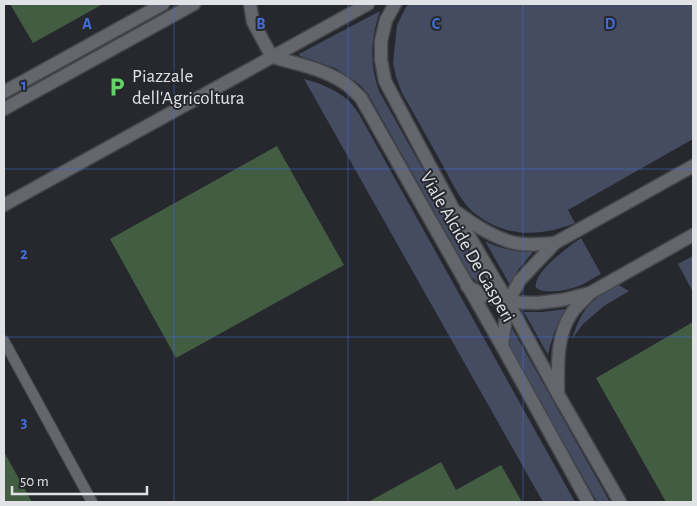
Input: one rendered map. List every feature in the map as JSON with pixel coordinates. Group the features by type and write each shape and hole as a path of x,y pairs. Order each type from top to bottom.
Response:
{"street":[{"path":"4,92 163,4"},
{"path":"4,109 194,4"},
{"path":"250,4 254,22 272,57"},
{"path":"4,205 368,4"},
{"name":"Viale Alcide De Gasperi","path":"395,4 386,20 381,41 381,60 385,81 455,212 508,302 620,502"},
{"name":"Viale Alcide De Gasperi","path":"272,57 328,73 347,85 361,98 588,502"},
{"path":"502,346 508,302 520,280 555,243 693,166"},
{"path":"455,212 480,229 512,242 534,245 555,243"},
{"path":"467,286 488,297 508,302 537,303 562,300 590,293 693,235"},
{"path":"558,394 559,350 563,332 571,314 590,293"}],"lane":[{"path":"4,342 92,502"}],"shaded area":[{"path":"409,4 693,4 693,139 568,210 575,223 551,231 526,233 502,229 491,224 471,210 460,197 402,93 396,77 393,62 397,25"},
{"path":"380,11 372,51 379,91 489,287 471,277 368,94 359,84 335,68 300,56 299,54"},
{"path":"304,79 339,93 349,101 359,114 575,502 543,502"},
{"path":"581,238 601,274 582,285 569,289 545,291 536,288 536,282 545,268"},
{"path":"485,241 508,249 533,252 518,270 510,285"},
{"path":"693,256 693,292 678,264"},
{"path":"617,284 629,291 604,306 583,324 572,339 579,320 588,306 600,295"},
{"path":"566,309 555,331 548,355 524,312"},
{"path":"512,328 610,502 597,502 509,345"}],"building":[{"path":"10,4 103,4 33,43"},
{"path":"277,146 344,265 176,358 110,239"},
{"path":"693,322 693,502 666,502 596,378"},
{"path":"4,452 32,502 4,502"},
{"path":"441,462 456,490 501,465 522,502 368,502"}],"place":[{"name":"Piazzale dell'Agricoltura","path":"117,87"}]}
